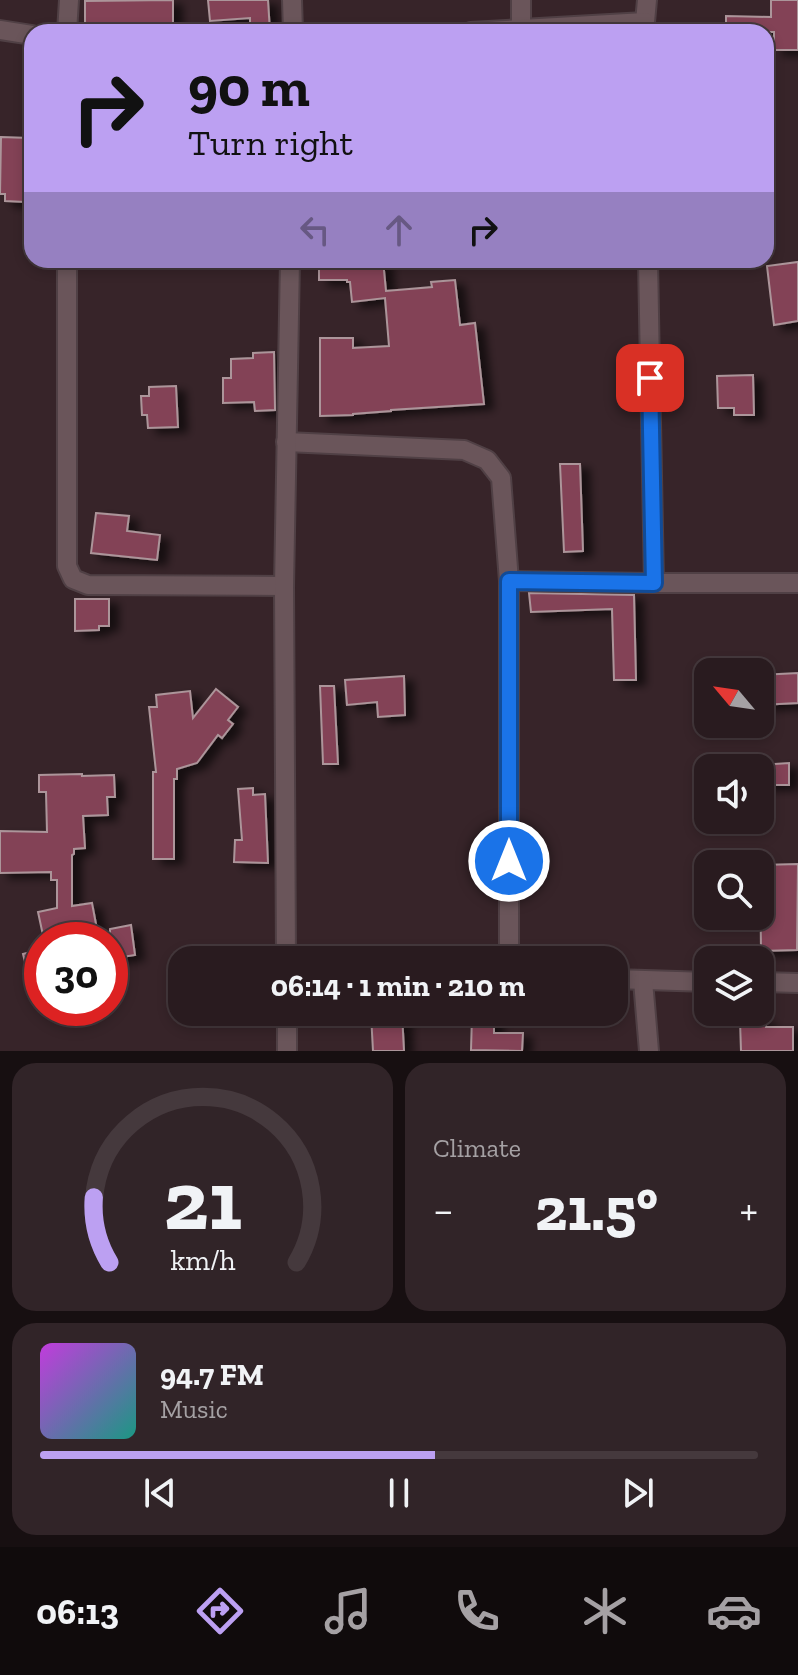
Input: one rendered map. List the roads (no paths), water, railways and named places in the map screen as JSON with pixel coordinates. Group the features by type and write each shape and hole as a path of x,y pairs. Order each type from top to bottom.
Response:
{"street":[{"path":"68,24 69,0"},
{"path":"292,0 293,24"},
{"path":"521,0 521,24"},
{"path":"645,24 647,0"},
{"path":"0,30 24,34"},
{"path":"67,268 67,566 73,579 88,585 284,586"},
{"path":"286,946 284,586 290,268"},
{"path":"648,268 654,583"},
{"path":"286,442 464,450 487,460 501,478 509,581 509,946"},
{"path":"509,581 798,583"},
{"path":"628,980 694,982"},
{"path":"643,981 649,1051"},
{"path":"774,982 798,983"},
{"path":"287,1026 287,1051"}]}
